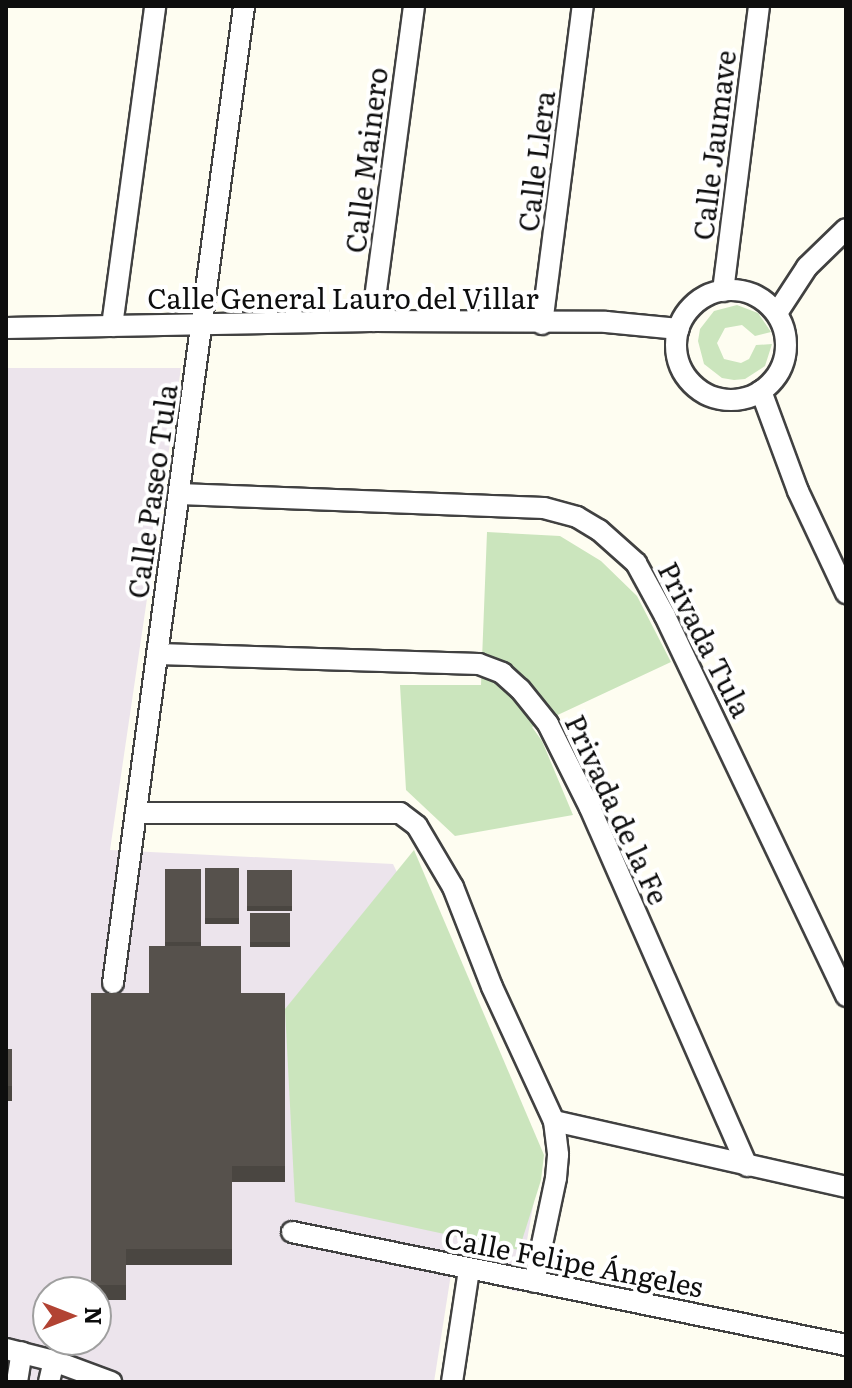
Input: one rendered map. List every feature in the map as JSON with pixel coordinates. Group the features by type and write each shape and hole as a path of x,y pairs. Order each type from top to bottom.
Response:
{"street":[{"path":"112,326 155,6"},
{"name":"Calle Paseo Tula","path":"113,983 244,6"},
{"name":"Calle Mainero","path":"372,321 414,6"},
{"name":"Calle Llera","path":"542,324 583,6"},
{"name":"Calle Jaumave","path":"723,291 759,6"},
{"path":"777,313 807,267 846,229"},
{"path":"723,291 747,292 777,313 785,332 784,361 778,374 761,391 730,400 703,392 683,371 677,343 679,329 694,305 723,291"},
{"name":"Calle General Lauro del Villar","path":"6,328 202,327 372,321 606,322 679,329"},
{"path":"761,391 798,491 846,593"},
{"name":"Privada Tula","path":"179,494 544,508 577,517 599,530 636,563 677,638 846,996"},
{"name":"Privada de la Fe","path":"158,654 479,664 502,673 543,716 583,795 747,1166"},
{"path":"136,813 400,813 429,841 453,887 492,987 554,1121 558,1155 556,1178 534,1282"},
{"path":"554,1121 846,1187"},
{"name":"Calle Felipe Ángeles","path":"292,1232 846,1345"},
{"path":"452,1382 469,1269"},
{"path":"17,1382 14,1350 111,1382"},
{"path":"49,1382 54,1361"}],"shaded area":[{"path":"6,368 181,368 110,850 393,864 540,1166 518,1292 451,1274 434,1382 6,1382"}],"green space":[{"path":"737,305 758,313 771,332 755,336 742,325 725,328 717,343 724,359 741,363 749,359 756,345 772,344 765,366 745,379 734,380 722,378 704,364 698,341 700,329 714,311"},
{"path":"487,532 560,536 601,561 637,596 671,662 532,727 542,741 573,815 455,836 406,790 400,685 481,685"},
{"path":"414,850 544,1155 541,1180 519,1250 295,1202 285,1009"}],"building":[{"path":"205,868 239,868 239,918 205,918"},
{"path":"165,869 201,869 201,942 165,942"},
{"path":"247,870 292,870 292,906 247,906"},
{"path":"250,913 290,913 290,942 250,942"},
{"path":"149,946 241,946 241,993 149,993"},
{"path":"91,993 285,993 285,1166 232,1166 232,1249 126,1249 126,1285 112,1285 112,1276 91,1276"},
{"path":"6,1049 12,1049 12,1086 6,1086"}]}
